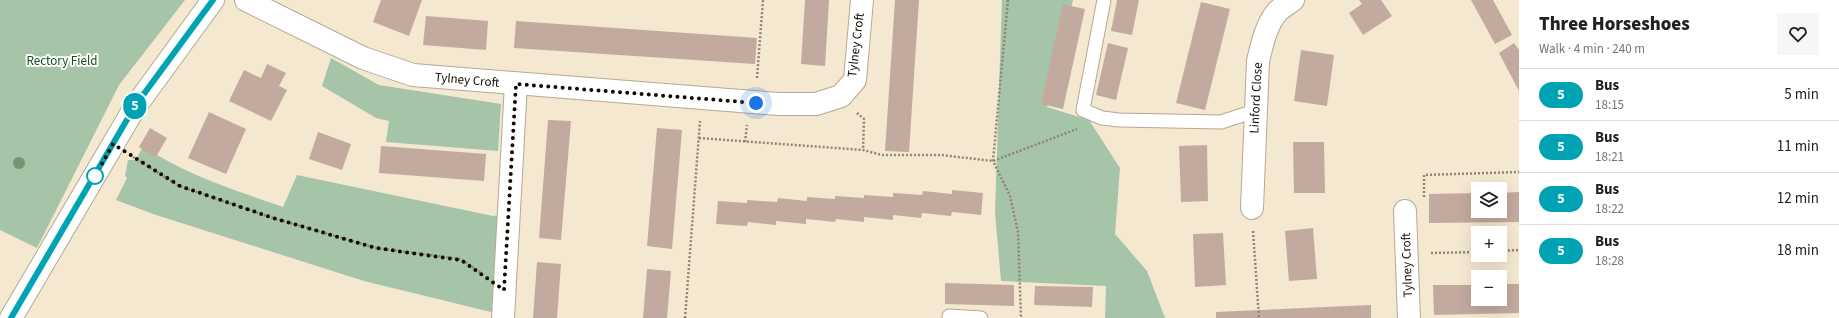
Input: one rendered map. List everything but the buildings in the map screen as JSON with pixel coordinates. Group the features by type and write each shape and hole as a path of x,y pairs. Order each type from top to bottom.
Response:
{"street":[{"path":"11,318 135,106 213,0"},
{"name":"Tylney Croft","path":"246,0 363,58 413,75 701,100 816,104 840,96 855,80 862,0"},
{"name":"Linford Close","path":"1252,208 1258,61 1262,42 1270,23 1278,11 1293,0"},
{"path":"503,318 516,84"},
{"name":"Tylney Croft","path":"1405,211 1409,318"}],"lane":[{"path":"1104,0 1082,110 1102,118 1221,122 1255,112"},
{"path":"949,316 981,318"}],"path":[{"path":"756,103 763,0"},
{"path":"1008,0 993,161 1010,196 1018,232 1020,318"},
{"path":"840,96 864,119 862,150"},
{"path":"685,318 701,100"},
{"path":"699,138 862,150 882,155 941,155 993,161 1102,118"},
{"path":"113,144 180,186 273,218 376,248 461,260 504,290"},
{"path":"1405,211 1424,200 1424,175 1519,172"},
{"path":"1252,208 1258,318"},
{"path":"1507,251 1519,250"},
{"path":"1407,254 1471,252"}],"green space":[{"name":"Rectory Field","path":"0,0 185,0 119,85 37,248 0,230"},
{"path":"1002,0 1073,0 1047,107 1089,120 1120,168 1115,234 1147,271 1165,318 1105,318 1106,286 1001,281 995,212"},
{"path":"331,58 379,85 501,104 498,151 386,142 389,121 376,118 322,86"},
{"path":"143,146 193,174 283,207 297,175 493,216 501,215 495,313 364,281 153,214 116,200 127,178 125,176 128,160 136,160"}],"bus line":[{"name":"5","path":"11,318 82,200 135,106 213,0"}],"route":[{"path":"95,176 113,144 180,186 273,218 376,248 461,260 504,290 516,84 701,100 756,103"}]}
